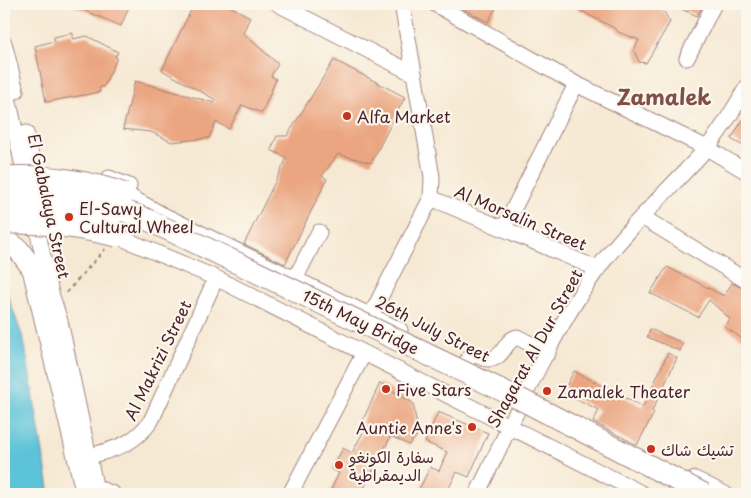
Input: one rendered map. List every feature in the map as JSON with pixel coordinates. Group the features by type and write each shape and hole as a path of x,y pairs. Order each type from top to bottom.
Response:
{"highway":[{"path":"4,177 58,178 87,182 125,194"},
{"name":"15th May Bridge","path":"4,191 45,192 80,197 114,206 146,219 520,399 704,494"},
{"name":"15th May Bridge","path":"4,208 68,210 101,217 141,230 516,412 674,494"},
{"path":"4,223 53,224 85,228 117,236"},
{"path":"4,239 27,258 33,270 93,492"}],"street":[{"path":"278,4 414,74"},
{"path":"371,315 431,198 432,177 402,4"},
{"path":"435,4 576,84 707,148 747,172"},
{"path":"687,58 714,4"},
{"path":"4,43 13,97"},
{"path":"4,80 13,97"},
{"path":"504,228 576,84"},
{"name":"Shagarat Al Dur Street","path":"478,494 526,394 579,296 598,269 642,217 707,148 747,87"},
{"name":"El Gabalaya Street","path":"13,97 36,173 60,300 60,321"},
{"name":"El Gabalaya Street","path":"13,97 51,293 60,321 90,456 93,492"},
{"path":"109,178 129,186 125,194"},
{"name":"26th July Street","path":"125,194 371,315 725,494"},
{"name":"Al Morsalin Street","path":"431,198 598,269"},
{"path":"642,217 747,281"},
{"path":"295,279 319,232"},
{"path":"117,236 216,278 643,494"},
{"name":"Al Makrizi Street","path":"90,456 131,442 140,435 151,421 216,278"},
{"path":"465,364 472,354 487,359 500,355 510,340 517,337 548,353"},
{"path":"290,494 364,353"},
{"path":"93,492 112,494"}],"path":[{"path":"60,300 117,236"}],"water":[{"path":"4,285 24,341 50,494 4,494"}],"building":[{"path":"69,4 130,4 121,26"},
{"path":"194,4 226,4 250,17 243,33 278,64 271,76 276,79 262,113 242,105 229,129 216,122 209,138 172,142 151,132 123,129 135,81 215,103 216,100 162,70"},
{"path":"454,4 498,4 488,22"},
{"path":"568,4 653,4 664,12 670,22 646,63 639,62 634,50 639,40 618,32 616,29"},
{"path":"670,4 704,4 697,16"},
{"path":"73,33 73,39 87,36 118,52 115,57 117,58 104,86 99,88 100,92 46,102 35,46 54,41 54,37"},
{"name":"Alfa Market","path":"334,60 405,97 371,163 338,154 322,176 327,179 285,264 244,244 287,158 271,150 277,136 287,136"},
{"path":"747,113 747,148 731,139"},
{"path":"667,267 724,296 732,283 747,290 747,342 725,327 730,319 709,300 698,317 650,293"},
{"path":"650,329 683,343 680,351 647,337"},
{"path":"668,353 677,358 652,411 654,413 637,445 593,422 599,410 563,392 574,371 643,407"},
{"path":"380,383 413,403 418,433 409,445 391,436 361,494 329,494 339,473 332,469 343,448 352,453 367,425 362,422"},
{"path":"438,412 488,433 469,477 457,472 446,494 417,494 430,467 439,471 447,452 425,442"}],"place":[{"name":"Alfa Market","path":"347,116"},
{"name":"El-Sawy Cultural Wheel","path":"69,217"},
{"name":"Five Stars","path":"386,389"},
{"name":"Zamalek Theater","path":"547,391"},
{"name":"Auntie Anne's","path":"472,427"},
{"name":"تشيك شاك","path":"651,449"},
{"name":"سفارة الكونغو الديمقراطية","path":"339,465"}],"district":[{"name":"Zamalek","path":"664,96"}]}
